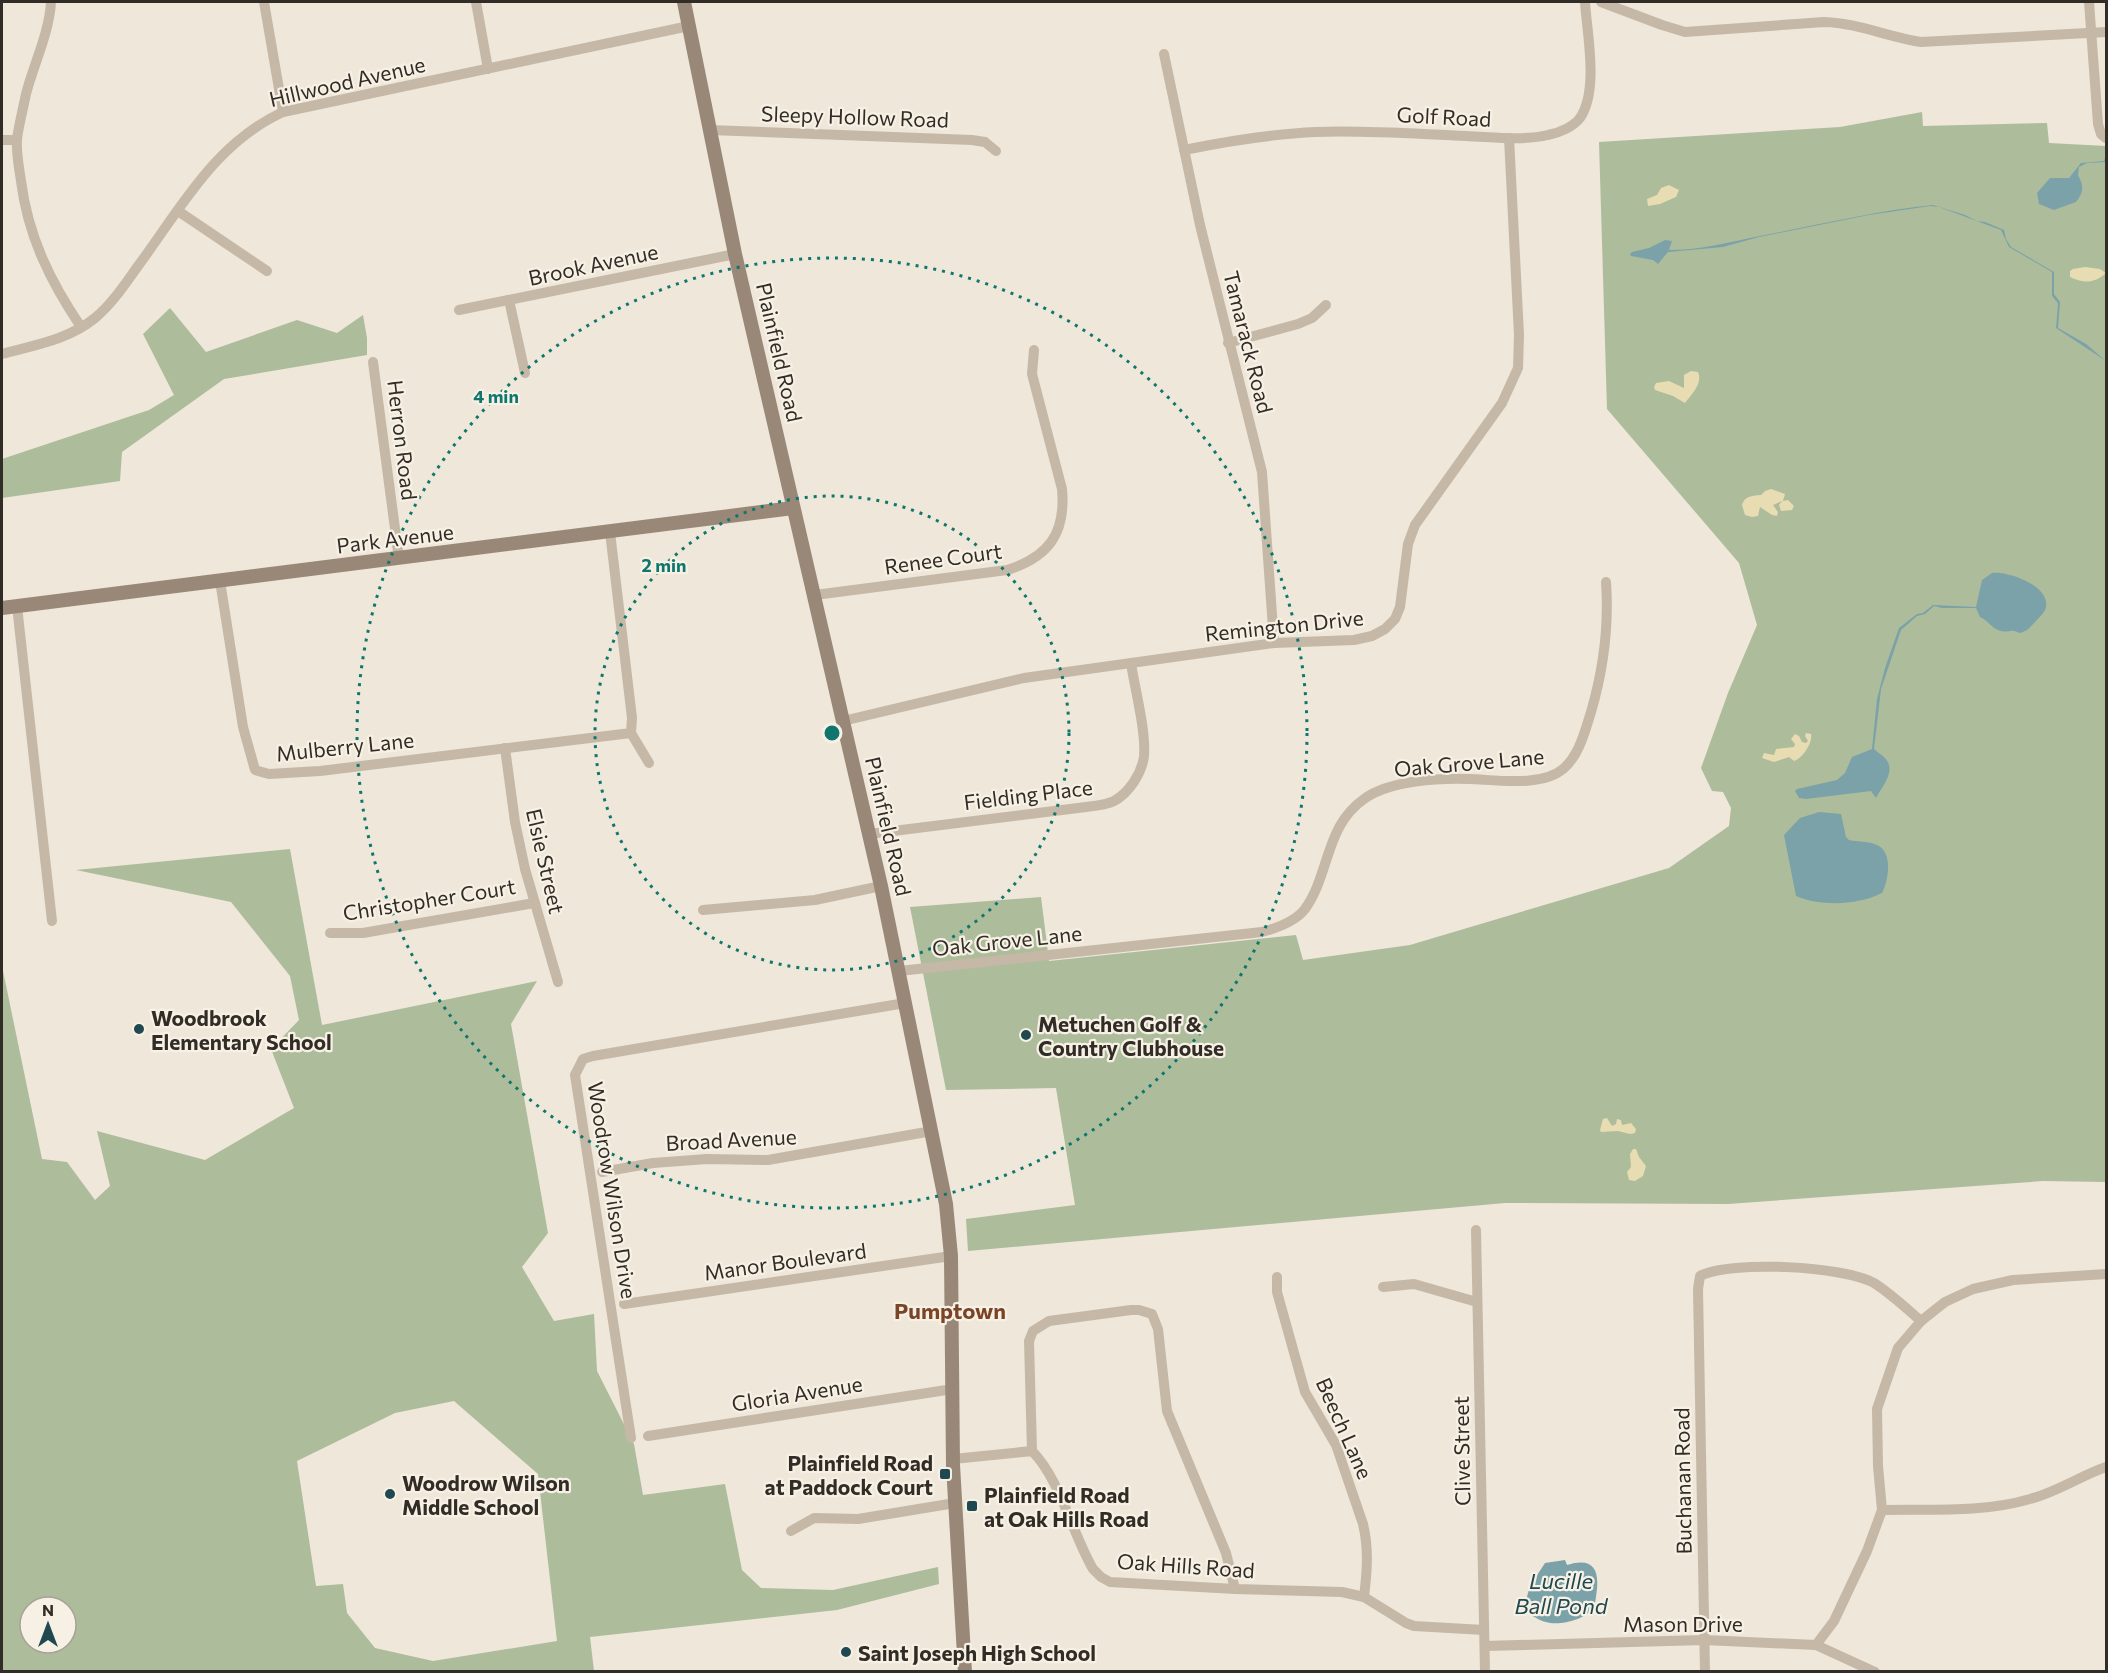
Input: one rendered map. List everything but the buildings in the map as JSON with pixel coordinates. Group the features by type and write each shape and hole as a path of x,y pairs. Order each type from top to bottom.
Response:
{"street":[{"path":"51,2 47,31 32,70 17,140 22,194 32,237 60,296 81,327"},
{"path":"264,2 283,112"},
{"path":"476,2 488,69"},
{"name":"Plainfield Road","path":"684,2 735,255 870,834 946,1204 951,1256 953,1459 965,1671"},
{"name":"Golf Road","path":"1184,150 1236,140 1318,132 1509,138 1548,135 1566,129 1578,120 1586,106 1590,88 1584,2"},
{"path":"1601,2 1685,32 1824,22 1844,23 1900,39 1921,42 2106,32"},
{"path":"2089,2 2098,124 2101,134 2106,138"},
{"name":"Hillwood Avenue","path":"2,354 52,341 69,334 94,318 118,295 213,163 252,129 283,112 689,26"},
{"name":"Tamarack Road","path":"1164,54 1200,225 1262,472 1274,643"},
{"name":"Sleepy Hollow Road","path":"710,130 972,140 984,142 996,151"},
{"name":"Remington Drive","path":"843,721 1024,678 1274,643 1354,640 1378,633 1395,619 1400,607 1407,544 1415,525 1497,410 1518,368 1520,352 1509,138"},
{"path":"2,140 17,140"},
{"path":"178,212 267,271"},
{"name":"Brook Avenue","path":"459,310 735,255"},
{"path":"509,300 525,373"},
{"path":"1228,343 1298,324 1312,318 1326,305"},
{"name":"Renee Court","path":"815,595 1007,570 1034,560 1043,552 1056,530 1063,500 1032,374 1034,350"},
{"name":"Herron Road","path":"373,362 399,559"},
{"name":"Park Avenue","path":"2,608 793,508"},
{"path":"610,532 632,718 631,734 649,763"},
{"name":"Mulberry Lane","path":"220,581 243,727 255,770 269,774 320,771 631,734"},
{"name":"Oak Grove Lane","path":"899,971 1262,932 1281,927 1304,910 1313,894 1337,831 1345,818 1366,797 1378,791 1416,782 1468,779 1537,780 1546,778 1564,768 1580,745 1596,697 1608,606 1606,582"},
{"path":"17,606 52,921"},
{"name":"Fielding Place","path":"870,834 1086,807 1113,801 1132,785 1140,771 1144,756 1143,734 1131,663"},
{"name":"Elsie Street","path":"505,748 515,822 534,903 558,982"},
{"path":"703,910 815,900 881,886"},
{"name":"Christopher Court","path":"330,933 363,933 534,903"},
{"name":"Woodrow Wilson Drive","path":"631,1438 575,1075 583,1059 905,1003"},
{"name":"Broad Avenue","path":"603,1172 653,1163 707,1159 768,1160 932,1131"},
{"name":"Clive Street","path":"1476,1230 1485,1671"},
{"name":"Manor Boulevard","path":"624,1304 951,1256"},
{"name":"Buchanan Road","path":"1705,1671 1698,1289 1700,1276 1709,1271 1721,1269 1768,1268 1845,1273 1873,1283 1921,1321"},
{"path":"1816,1645 1834,1621 1868,1551 1882,1510 1876,1409 1898,1348 1921,1321 1945,1302 1973,1289 2013,1280 2106,1274"},
{"name":"Beech Lane","path":"1277,1277 1277,1292 1305,1392 1336,1445 1363,1524 1368,1564 1364,1597"},
{"path":"1383,1287 1414,1284 1477,1302"},
{"path":"953,1459 1032,1451 1029,1341 1033,1331 1049,1321 1131,1310 1152,1314 1158,1329 1167,1411 1226,1553 1235,1589"},
{"name":"Gloria Avenue","path":"648,1436 953,1389"},
{"name":"Oak Hills Road","path":"1032,1451 1049,1474 1086,1558 1101,1577 1110,1582 1342,1592 1364,1597 1414,1626 1484,1630"},
{"path":"1882,1510 1983,1508 2006,1505 2030,1500 2106,1467"},
{"path":"790,1531 814,1518 858,1519 955,1503"},
{"name":"Mason Drive","path":"1485,1646 1704,1640 1816,1645 1875,1671"}],"green space":[{"path":"1922,112 1923,126 2047,123 2049,143 2106,146 2106,1182 2043,1181 1728,1204 1505,1203 968,1251 966,1219 1075,1205 1056,1088 946,1090 910,907 1041,897 1049,961 1296,935 1303,960 1410,945 1669,868 1729,826 1731,808 1723,792 1712,791 1701,768 1728,693 1757,625 1739,563 1607,409 1599,142 1840,127"},
{"path":"170,308 206,352 297,320 337,333 363,315 367,355 224,379 122,452 120,481 2,498 2,459 149,410 174,395 143,334"},
{"path":"290,849 322,1025 537,981 511,1024 548,1233 522,1267 554,1321 594,1314 597,1371 634,1444 643,1495 725,1484 742,1570 761,1588 833,1590 938,1567 939,1584 837,1610 590,1637 594,1671 2,1671 2,966 42,1159 67,1162 95,1200 110,1186 97,1131 205,1160 294,1108 271,1049 299,1020 290,976 231,902 76,870","holes":["454,1401 538,1474 557,1641 433,1661 375,1648 347,1613 343,1584 316,1586 297,1461 395,1413"]}],"sand":[{"path":"1669,185 1679,190 1676,197 1648,206 1647,199 1657,195 1661,188"},
{"path":"2085,267 2100,269 2106,273 2098,279 2089,281 2080,281 2070,277 2070,271 2073,269"},
{"path":"1691,371 1698,372 1699,380 1685,403 1655,390 1656,383 1669,381 1684,388 1684,375"},
{"path":"1771,489 1785,494 1783,501 1788,500 1794,506 1792,510 1781,511 1779,505 1782,501 1773,505 1778,512 1777,516 1760,507 1758,516 1745,515 1742,505 1745,499 1761,495"},
{"path":"1806,733 1811,734 1810,742 1797,760 1794,761 1789,757 1774,762 1762,758 1764,753 1774,755 1776,749 1794,747 1795,744 1791,739 1795,734 1806,743 1808,741"},
{"path":"1607,1118 1612,1126 1616,1124 1617,1119 1621,1120 1622,1125 1631,1123 1636,1129 1635,1133 1601,1132 1603,1119"},
{"path":"1633,1149 1636,1149 1646,1166 1643,1176 1635,1181 1629,1180 1627,1172 1631,1167 1630,1154"}],"water":[{"path":"2106,155 2106,162 2087,163 2079,167 2078,175 2082,189 2076,202 2054,210 2039,204 2037,193 2050,178 2069,178 2081,163 2104,161"},
{"path":"1933,205 1985,222 2004,230 2011,247 2054,272 2054,294 2060,302 2058,328 2086,344 2106,361 2056,328 2058,303 2052,296 2052,272 2009,247 2001,230 1939,207 1930,206 1869,215 1759,237 1723,247 1668,252 1658,264 1653,260 1630,254 1665,240 1672,241 1669,250 1692,249 1868,215"},
{"path":"1992,573 2017,577 2035,586 2045,599 2046,607 2043,613 2029,629 2020,633 1995,628 1980,617 1976,608 1934,606 1925,614 1917,616 1901,630 1881,689 1874,749 1885,758 1890,768 1876,798 1871,791 1799,798 1795,791 1797,789 1837,780 1845,773 1852,757 1872,749 1877,699 1899,628 1933,605 1976,607 1982,580"},
{"path":"1819,812 1841,814 1846,837 1849,840 1877,845 1886,854 1888,867 1882,893 1862,900 1840,903 1817,902 1796,896 1784,835 1800,818"},
{"name":"Lucille Ball Pond","path":"1565,1560 1567,1565 1587,1563 1594,1569 1597,1581 1594,1606 1584,1616 1571,1621 1551,1623 1542,1621 1529,1614 1527,1600 1530,1587 1545,1563"}],"place":[{"name":"Woodbrook Elementary School","path":"139,1029"},
{"name":"Metuchen Golf & Country Clubhouse","path":"1026,1035"},
{"name":"Plainfield Road at Paddock Court","path":"945,1474"},
{"name":"Woodrow Wilson Middle School","path":"390,1494"},
{"name":"Plainfield Road at Oak Hills Road","path":"972,1506"},
{"name":"Saint Joseph High School","path":"846,1652"}],"district":[{"name":"Pumptown","path":"950,1310"}]}
